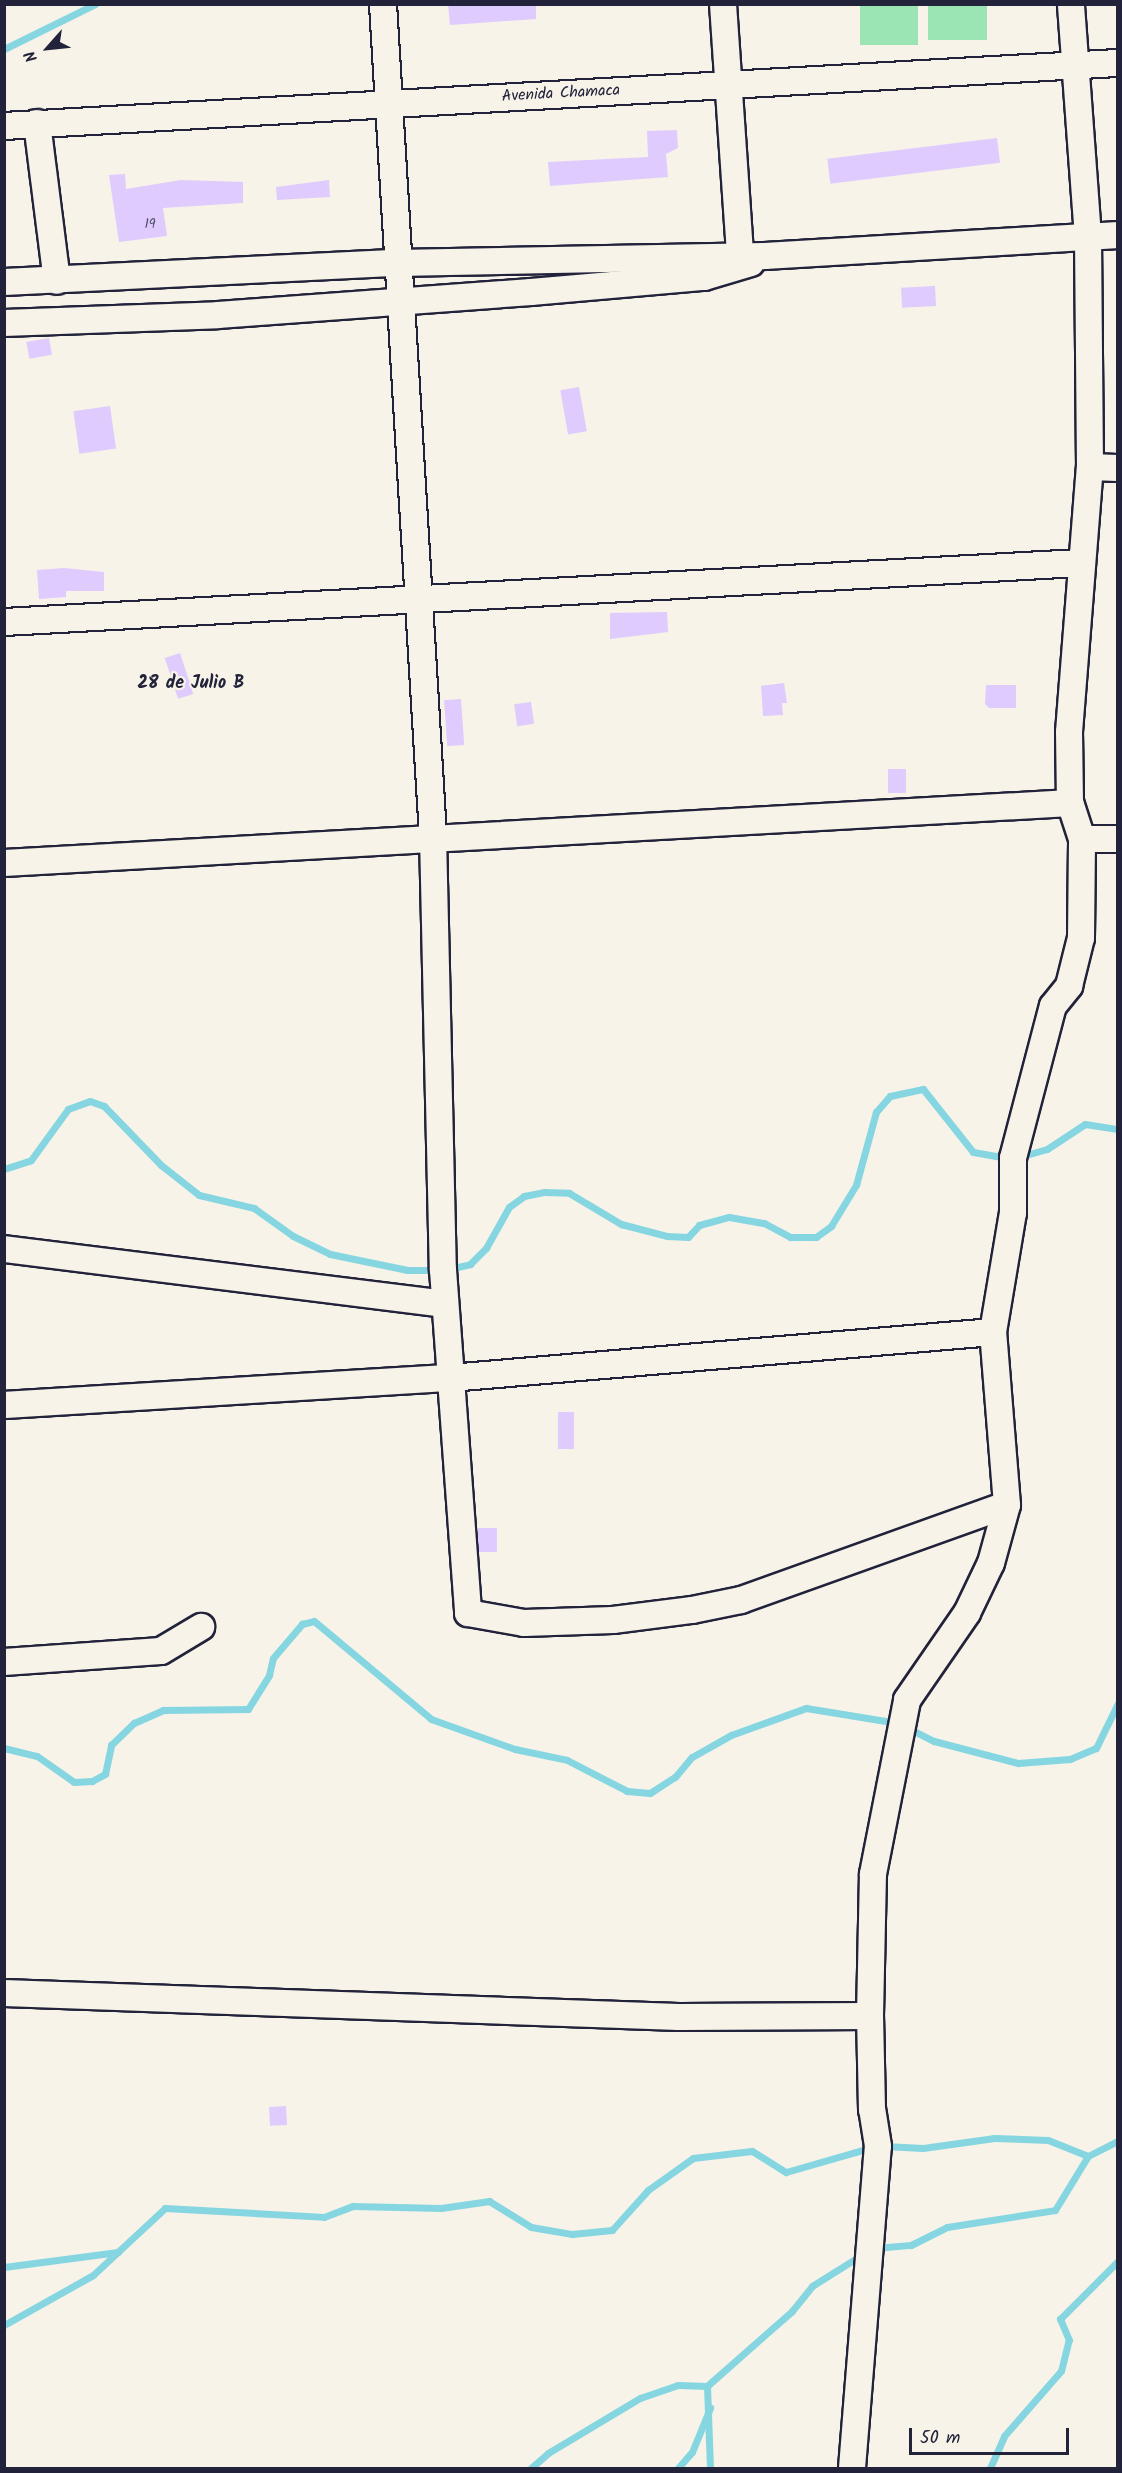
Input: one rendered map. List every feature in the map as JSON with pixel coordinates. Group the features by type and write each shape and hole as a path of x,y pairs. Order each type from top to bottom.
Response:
{"street":[{"path":"383,4 386,103 433,836 445,1304 468,1613 479,1617 524,1623 613,1620 741,1600 1007,1505"},
{"path":"723,4 729,84 752,256"},
{"path":"852,2469 878,2146 872,2110 870,2016 873,1874 898,1723 907,1700 967,1613 991,1563 1007,1505 993,1332 1013,1213 1013,1158 1053,1006 1069,986 1080,938 1082,838 1070,803 1069,732 1076,690 1080,563 1090,467 1088,237 1071,4"},
{"name":"Avenida Chamaca","path":"4,126 1118,63"},
{"path":"37,123 57,280"},
{"path":"4,282 397,263 752,256 1118,235"},
{"path":"4,323 218,315 704,277 735,271 752,256"},
{"path":"1090,467 1118,468"},
{"path":"4,622 1080,563"},
{"path":"4,863 433,836 1070,803"},
{"path":"1082,838 1118,839"},
{"path":"4,1249 445,1304"},
{"path":"4,1405 450,1378 993,1332"},
{"path":"4,1662 161,1651 201,1627"},
{"path":"4,1993 667,2016 870,2016"}],"green space":[{"path":"860,5 918,5 918,45 860,45"},
{"path":"928,5 987,5 987,40 928,40"}],"building":[{"path":"448,4 536,4 536,19 450,25"},
{"path":"677,130 678,148 666,154 668,177 550,186 548,162 648,157 647,131"},
{"path":"997,138 1000,163 830,184 827,159"},
{"path":"125,174 126,189 181,180 243,182 243,203 163,208 167,236 119,242 109,175"},
{"path":"329,180 330,197 277,200 276,187"},
{"path":"935,286 936,306 902,308 901,288"},
{"path":"49,338 52,355 29,359 26,342"},
{"path":"579,387 587,431 568,435 560,390"},
{"path":"110,406 116,449 79,454 73,411"},
{"path":"64,568 104,572 104,591 66,591 66,597 39,599 37,570"},
{"path":"667,612 668,632 610,639 610,613"},
{"path":"180,653 193,694 178,699 165,658"},
{"path":"784,683 787,703 782,703 783,715 763,716 761,686"},
{"path":"986,685 1016,685 1016,708 989,708 985,704"},
{"path":"461,699 464,745 447,746 444,700"},
{"path":"531,702 534,724 517,726 514,704"},
{"path":"888,769 906,769 906,793 888,793"},
{"path":"558,1412 574,1412 574,1449 558,1449"},
{"path":"478,1528 497,1528 497,1552 478,1552"},
{"path":"286,2106 287,2125 270,2126 269,2107"}],"waterway":[{"path":"4,49 95,4"},
{"path":"449,1269 470,1264 486,1248 509,1207 524,1196 544,1192 569,1193 621,1224 667,1236 688,1237 699,1225 729,1217 764,1223 790,1237 816,1237 831,1226 856,1185 876,1112 890,1096 923,1089 973,1152 1008,1158"},
{"path":"4,1169 31,1160 68,1109 90,1101 104,1106 161,1165 199,1195 254,1208 293,1236 330,1254 407,1270 438,1270"},
{"path":"1019,1157 1047,1149 1085,1124 1118,1129"},
{"path":"4,1748 37,1756 74,1782 92,1781 105,1774 111,1745 134,1723 163,1710 248,1709 269,1675 273,1658 302,1624 314,1621 431,1719 515,1749 567,1760 627,1791 650,1793 675,1777 692,1757 731,1735 806,1708 898,1723"},
{"path":"908,1728 934,1741 1018,1763 1070,1759 1096,1748 1118,1703"},
{"path":"884,2146 923,2148 994,2138 1048,2140 1088,2156 1118,2141"},
{"path":"4,2325 93,2275 165,2208 324,2217 353,2206 441,2208 489,2201 531,2227 572,2234 612,2230 648,2190 693,2158 752,2151 786,2172 873,2147"},
{"path":"875,2248 911,2245 947,2227 1055,2210 1088,2156"},
{"path":"4,2267 118,2252"},
{"path":"710,2468 707,2386 792,2311 812,2286 863,2254"},
{"path":"990,2468 1004,2436 1061,2371 1069,2340 1060,2319 1118,2261"},
{"path":"531,2468 548,2453 640,2398 678,2385 707,2386"},
{"path":"678,2468 692,2452 710,2408"}],"district":[{"name":"28 de Julio B","path":"191,684"}]}
